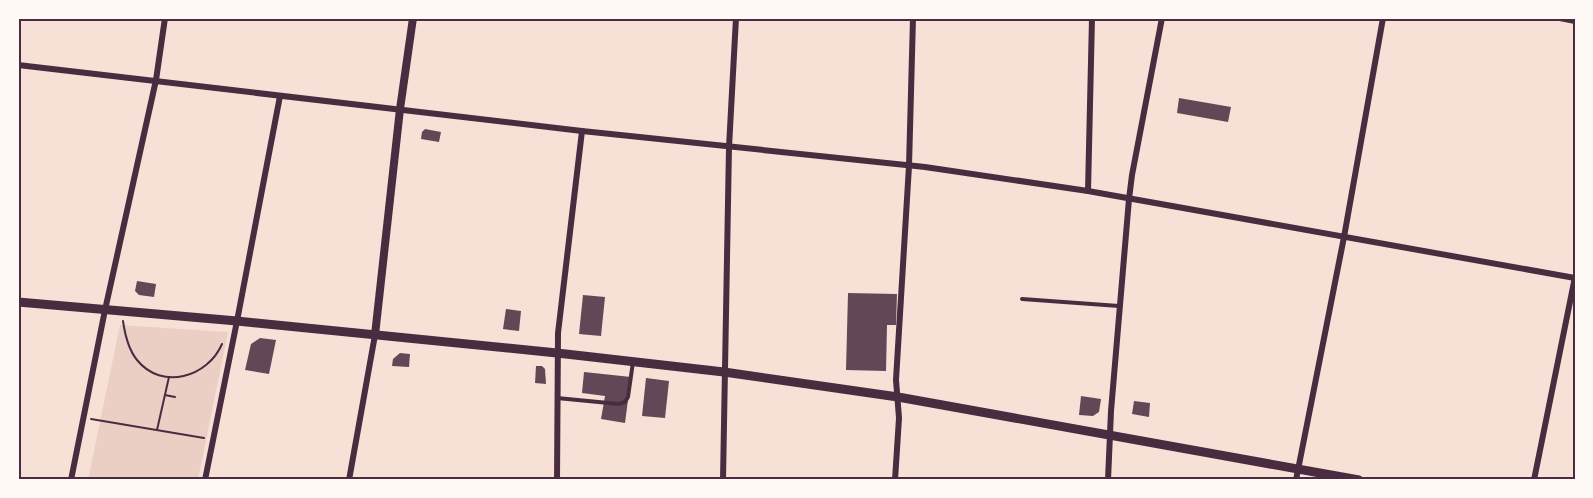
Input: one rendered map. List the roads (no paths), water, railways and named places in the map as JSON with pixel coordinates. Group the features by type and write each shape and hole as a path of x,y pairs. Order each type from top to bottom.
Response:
{"main road":[{"path":"18,302 557,353 724,372 898,397 1359,480"}],"street":[{"path":"71,480 105,310 156,80 165,18"},
{"path":"349,480 375,335 400,109 413,18"},
{"path":"723,480 729,147 736,18"},
{"path":"895,480 898,418 896,380 909,166 913,18"},
{"path":"1088,192 1092,18"},
{"path":"1108,480 1129,199 1161,18"},
{"path":"1296,480 1344,237 1383,18"},
{"path":"1560,18 1575,21"},
{"path":"18,64 582,131 909,166 1088,192 1575,278 1534,480"},
{"path":"205,480 234,321 280,96"},
{"path":"557,480 558,333 582,131"}],"lane":[{"path":"1022,299 1120,306"},
{"path":"557,398 619,404 625,402 628,397 633,362"}]}
